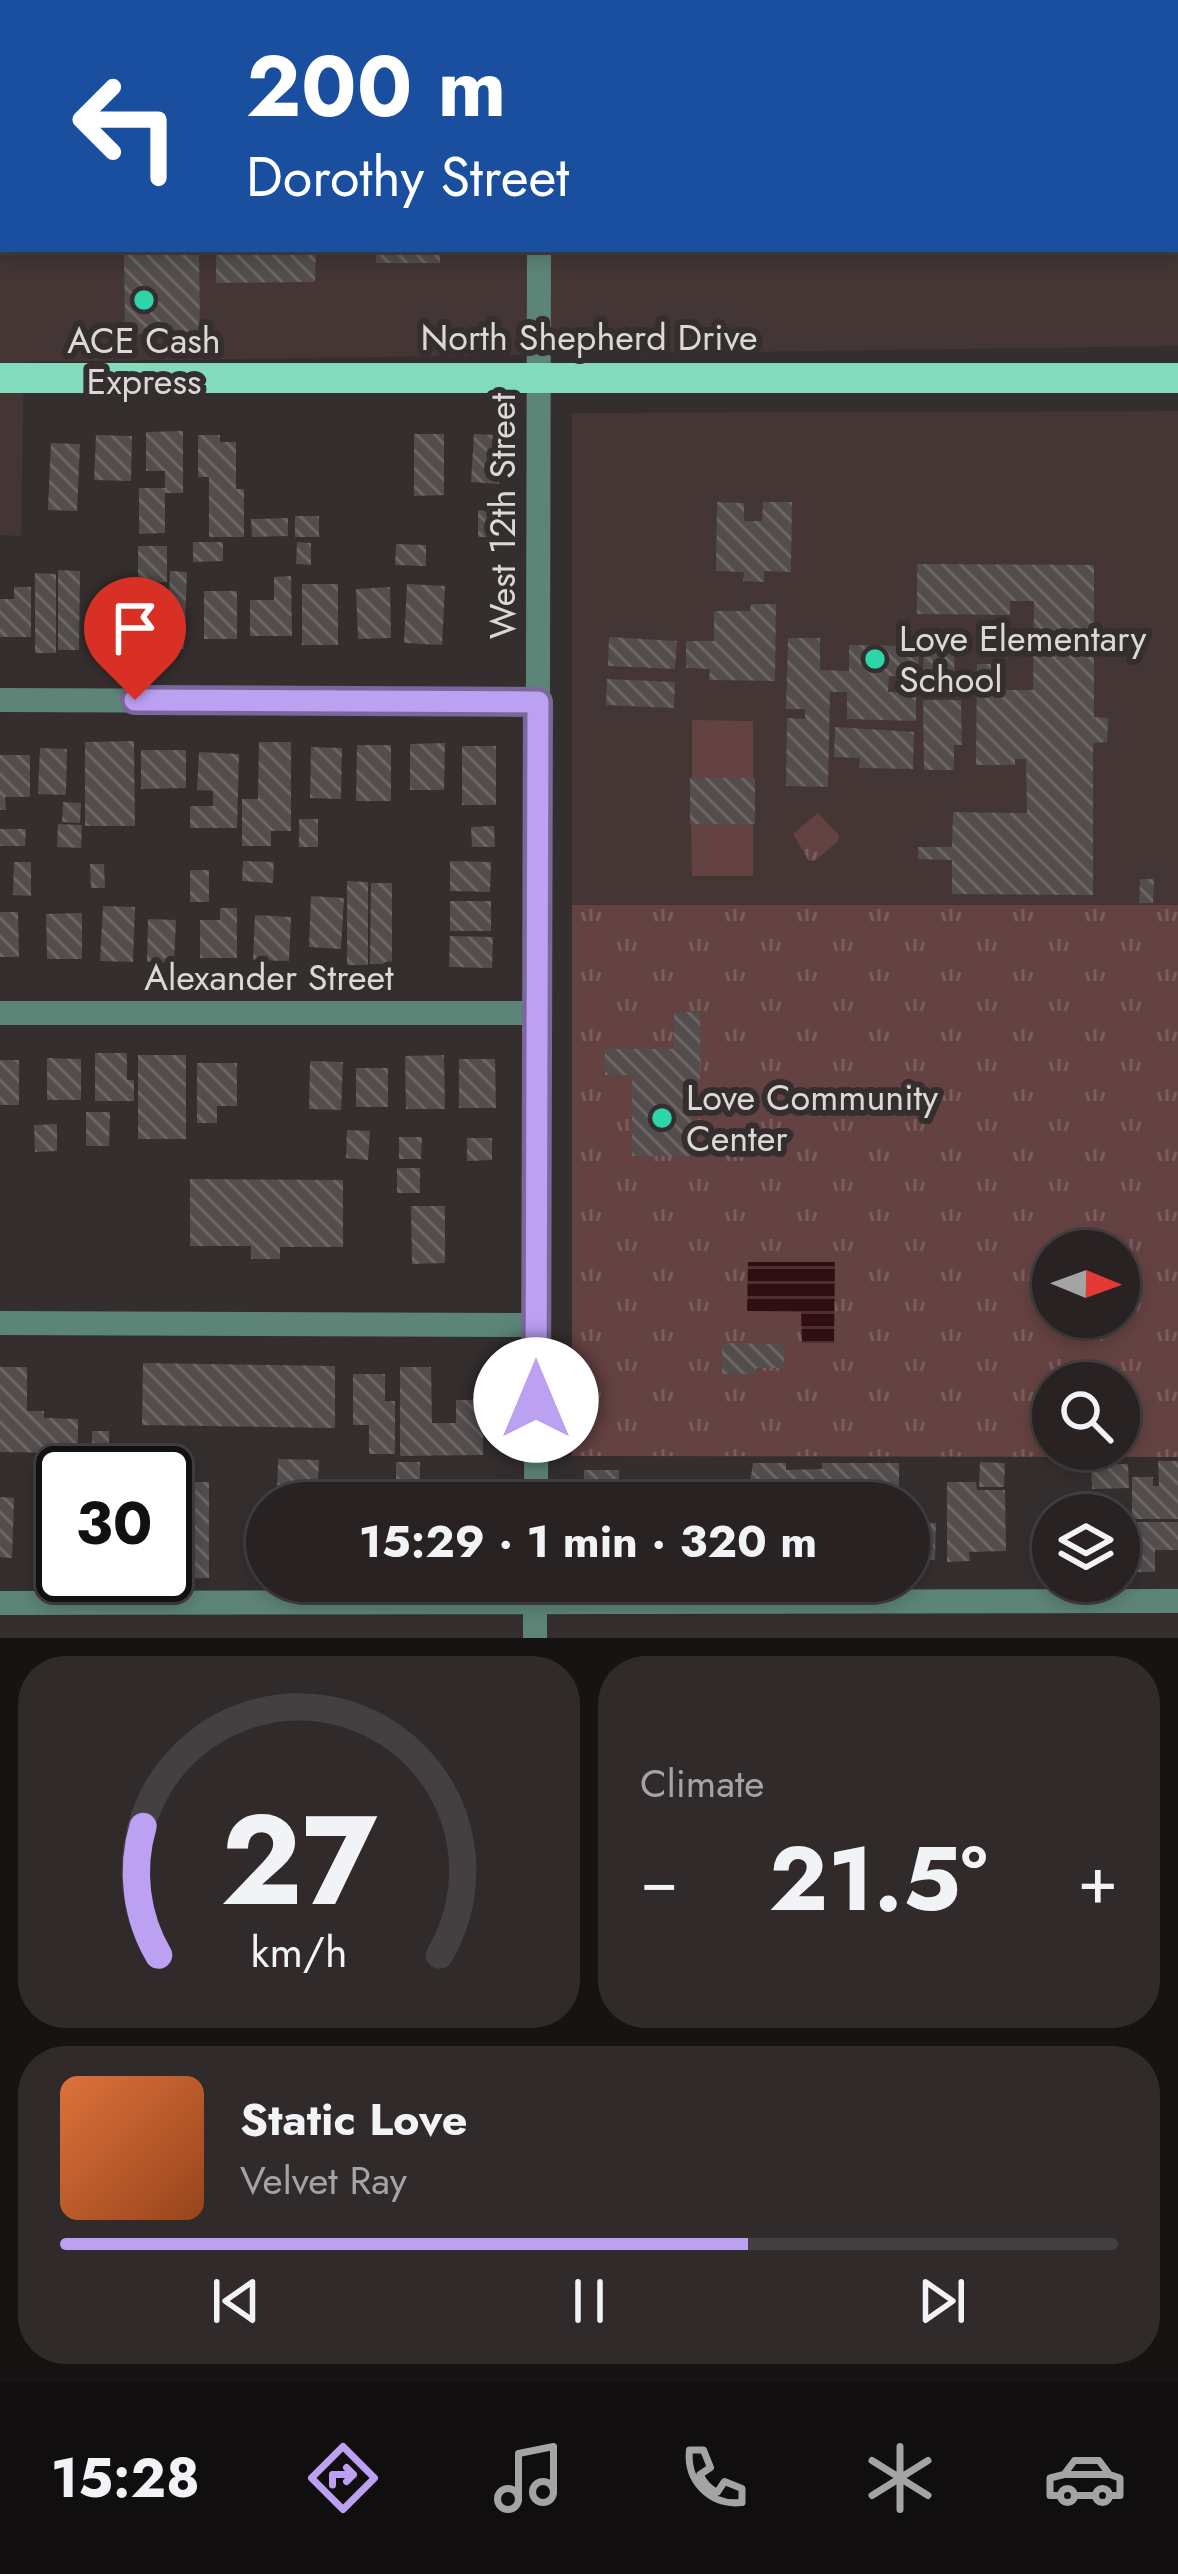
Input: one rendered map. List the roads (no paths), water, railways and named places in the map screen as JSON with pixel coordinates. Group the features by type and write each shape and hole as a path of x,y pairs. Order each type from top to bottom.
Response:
{"main road":[{"name":"North Shepherd Drive","path":"0,378 1178,378"}],"street":[{"name":"West 12th Street","path":"536,1482 539,252"},
{"path":"0,700 538,702"},
{"name":"Alexander Street","path":"0,1013 537,1013"},
{"path":"0,1323 536,1325"},
{"path":"0,1603 246,1597"},
{"path":"930,1597 1178,1601"},
{"path":"535,1638 536,1602"}],"place":[{"name":"ACE Cash Express","path":"144,300"},
{"name":"Love Elementary School","path":"875,659"},
{"name":"Love Community Center","path":"662,1118"}]}
